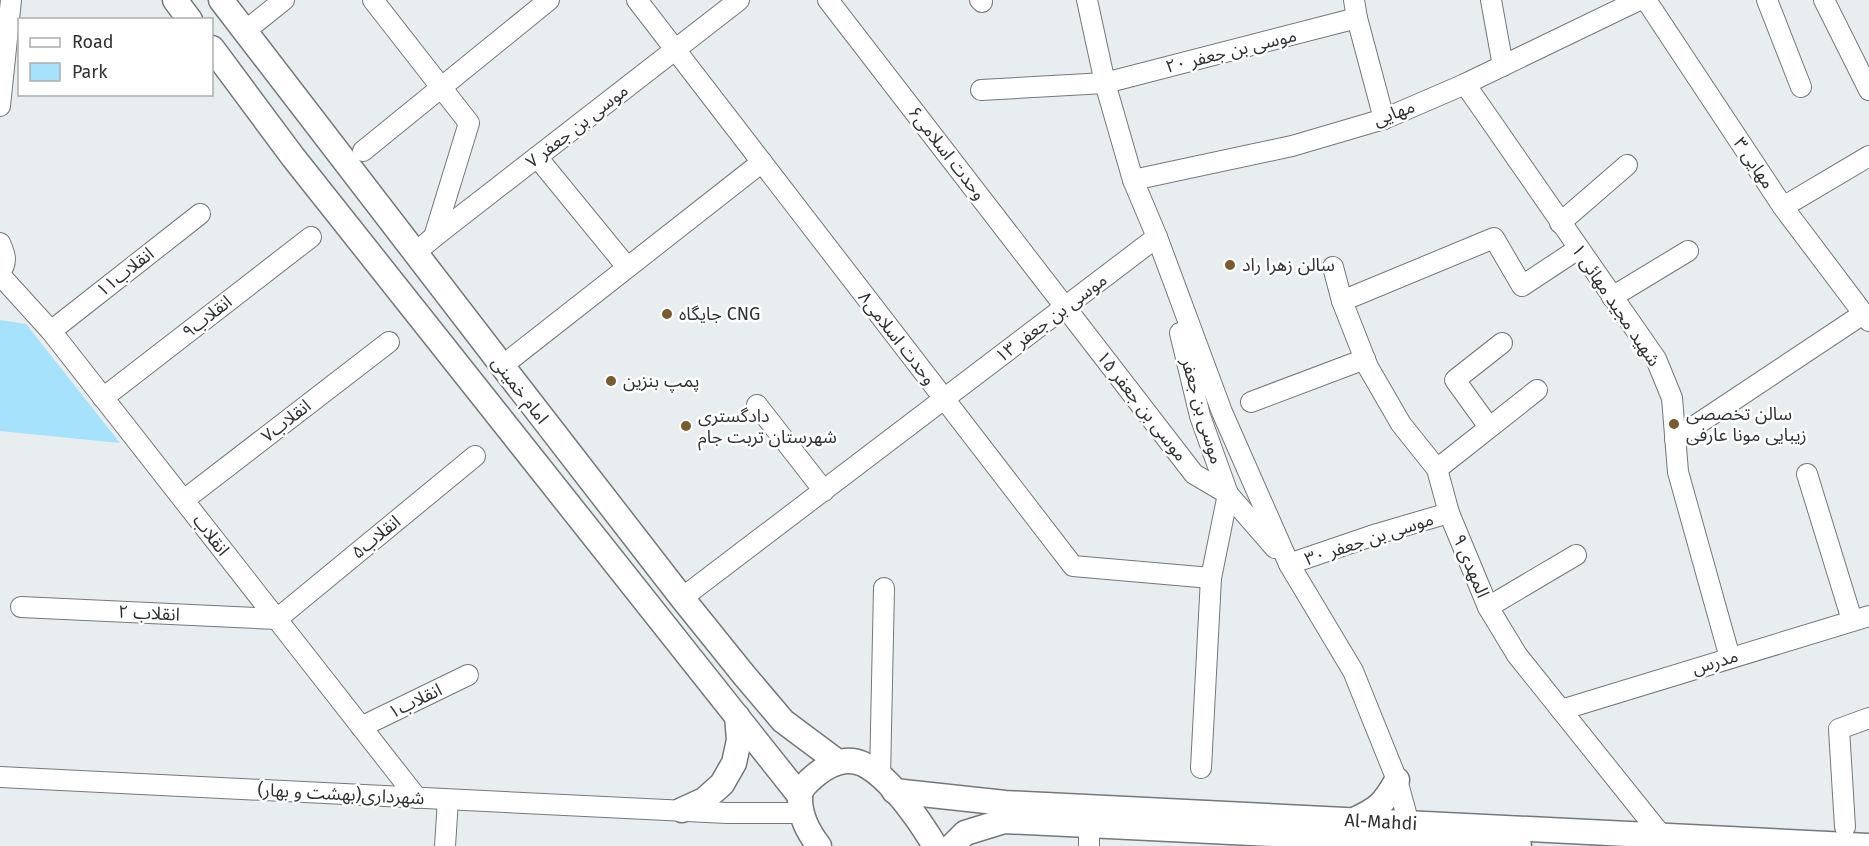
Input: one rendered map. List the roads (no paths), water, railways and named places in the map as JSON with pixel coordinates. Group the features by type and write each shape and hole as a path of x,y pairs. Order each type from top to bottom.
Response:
{"main road":[{"path":"175,0 188,18"},
{"name":"امام خمینی","path":"221,0 415,254 744,675 783,721 838,762"},
{"name":"امام خمینی","path":"213,49 293,156 737,716 801,805 812,837 819,846"},
{"path":"293,156 304,156 314,151 320,143 323,132"},
{"path":"332,204 332,193 339,184 349,180 360,182"},
{"path":"719,695 730,699 738,697 745,691 744,675"},
{"path":"682,810 704,800 722,784 734,763 739,740 737,716"},
{"path":"801,805 802,788 821,769 838,762 860,763 874,771 887,784 919,821 935,846"},
{"path":"1352,821 1374,811 1386,801 1397,780"},
{"name":"Al-Mahdi","path":"887,784 1005,803 1352,821 1413,837 1473,845 1519,846"},
{"name":"Al-Mahdi","path":"952,846 965,833 1004,821 1089,836 1206,838 1662,836 1869,846"}],"street":[{"path":"0,106 11,0"},
{"path":"245,31 284,0"},
{"path":"373,0 469,123 434,237"},
{"path":"363,151 549,0"},
{"name":"وحدت اسلامی۸","path":"637,0 1073,566 1211,579"},
{"name":"موسی بن جعفر ۷","path":"415,254 739,0"},
{"name":"وحدت اسلامی۶","path":"828,0 1065,307"},
{"name":"موسی بن جعفر","path":"1087,0 1105,83 1133,180 1157,237 1222,412 1289,564 1353,671 1397,780 1413,837"},
{"path":"1491,0 1503,66"},
{"name":"مهایی","path":"1133,180 1292,146 1384,119 1503,66 1603,9 1639,0"},
{"name":"مهایی ۳","path":"1646,0 1783,207 1866,318"},
{"path":"1767,0 1801,87"},
{"path":"1824,0 1868,86"},
{"path":"1356,9 1384,119"},
{"name":"موسی بن جعفر ۲۰","path":"981,90 1105,83 1356,9"},
{"name":"شهید مجید مهائی ۱","path":"1465,84 1656,359 1672,398 1678,472 1730,658"},
{"path":"1783,207 1869,156"},
{"path":"537,157 627,267"},
{"path":"502,366 762,162"},
{"path":"1560,223 1627,165"},
{"name":"انقلاب۱۱","path":"51,331 200,214"},
{"name":"انقلاب۹","path":"104,398 311,237"},
{"name":"موسی بن جعفر ۱۳","path":"682,598 1157,237"},
{"name":"موسی بن جعفر","path":"1157,237 1200,416 1228,494 1289,564"},
{"path":"1342,301 1494,237 1522,286 1578,249"},
{"path":"0,243 5,255 5,266 0,273"},
{"path":"1612,297 1688,251"},
{"name":"المهدی ۹","path":"1334,267 1342,301 1365,359 1401,424 1437,469 1449,513 1488,607 1517,655 1662,836"},
{"name":"انقلاب","path":"0,273 51,331 417,798"},
{"name":"موسی بن جعفر ۱۵","path":"1065,307 1194,474 1228,494"},
{"path":"1676,439 1866,318"},
{"name":"انقلاب۷","path":"184,500 389,342"},
{"path":"1490,427 1455,380 1502,343"},
{"path":"1251,402 1365,359"},
{"path":"1437,469 1537,390"},
{"path":"757,405 824,491"},
{"name":"انقلاب۵","path":"277,619 475,456"},
{"path":"1807,474 1860,618"},
{"path":"1201,768 1211,579 1228,494"},
{"name":"موسی بن جعفر ۳۰","path":"1289,564 1377,534 1449,513"},
{"path":"1488,607 1576,555"},
{"path":"884,588 887,784"},
{"name":"انقلاب ۲","path":"21,607 277,619"},
{"name":"مدرس","path":"1561,710 1860,618"},
{"name":"انقلاب۱","path":"362,727 468,675"},
{"path":"1845,827 1839,729 1869,718"},
{"name":"شهرداری(بهشت و بهار)","path":"0,777 727,813 801,805"},
{"path":"446,846 448,800"}],"place":[{"name":"سالن زهرا راد","path":"1230,265"},
{"name":"جایگاه CNG","path":"667,314"},
{"name":"پمپ بنزین","path":"611,381"},
{"name":"سالن تخصصی زیبایی مونا عارفی","path":"1674,424"},
{"name":"دادگستری شهرستان تربت جام","path":"686,426"}]}
